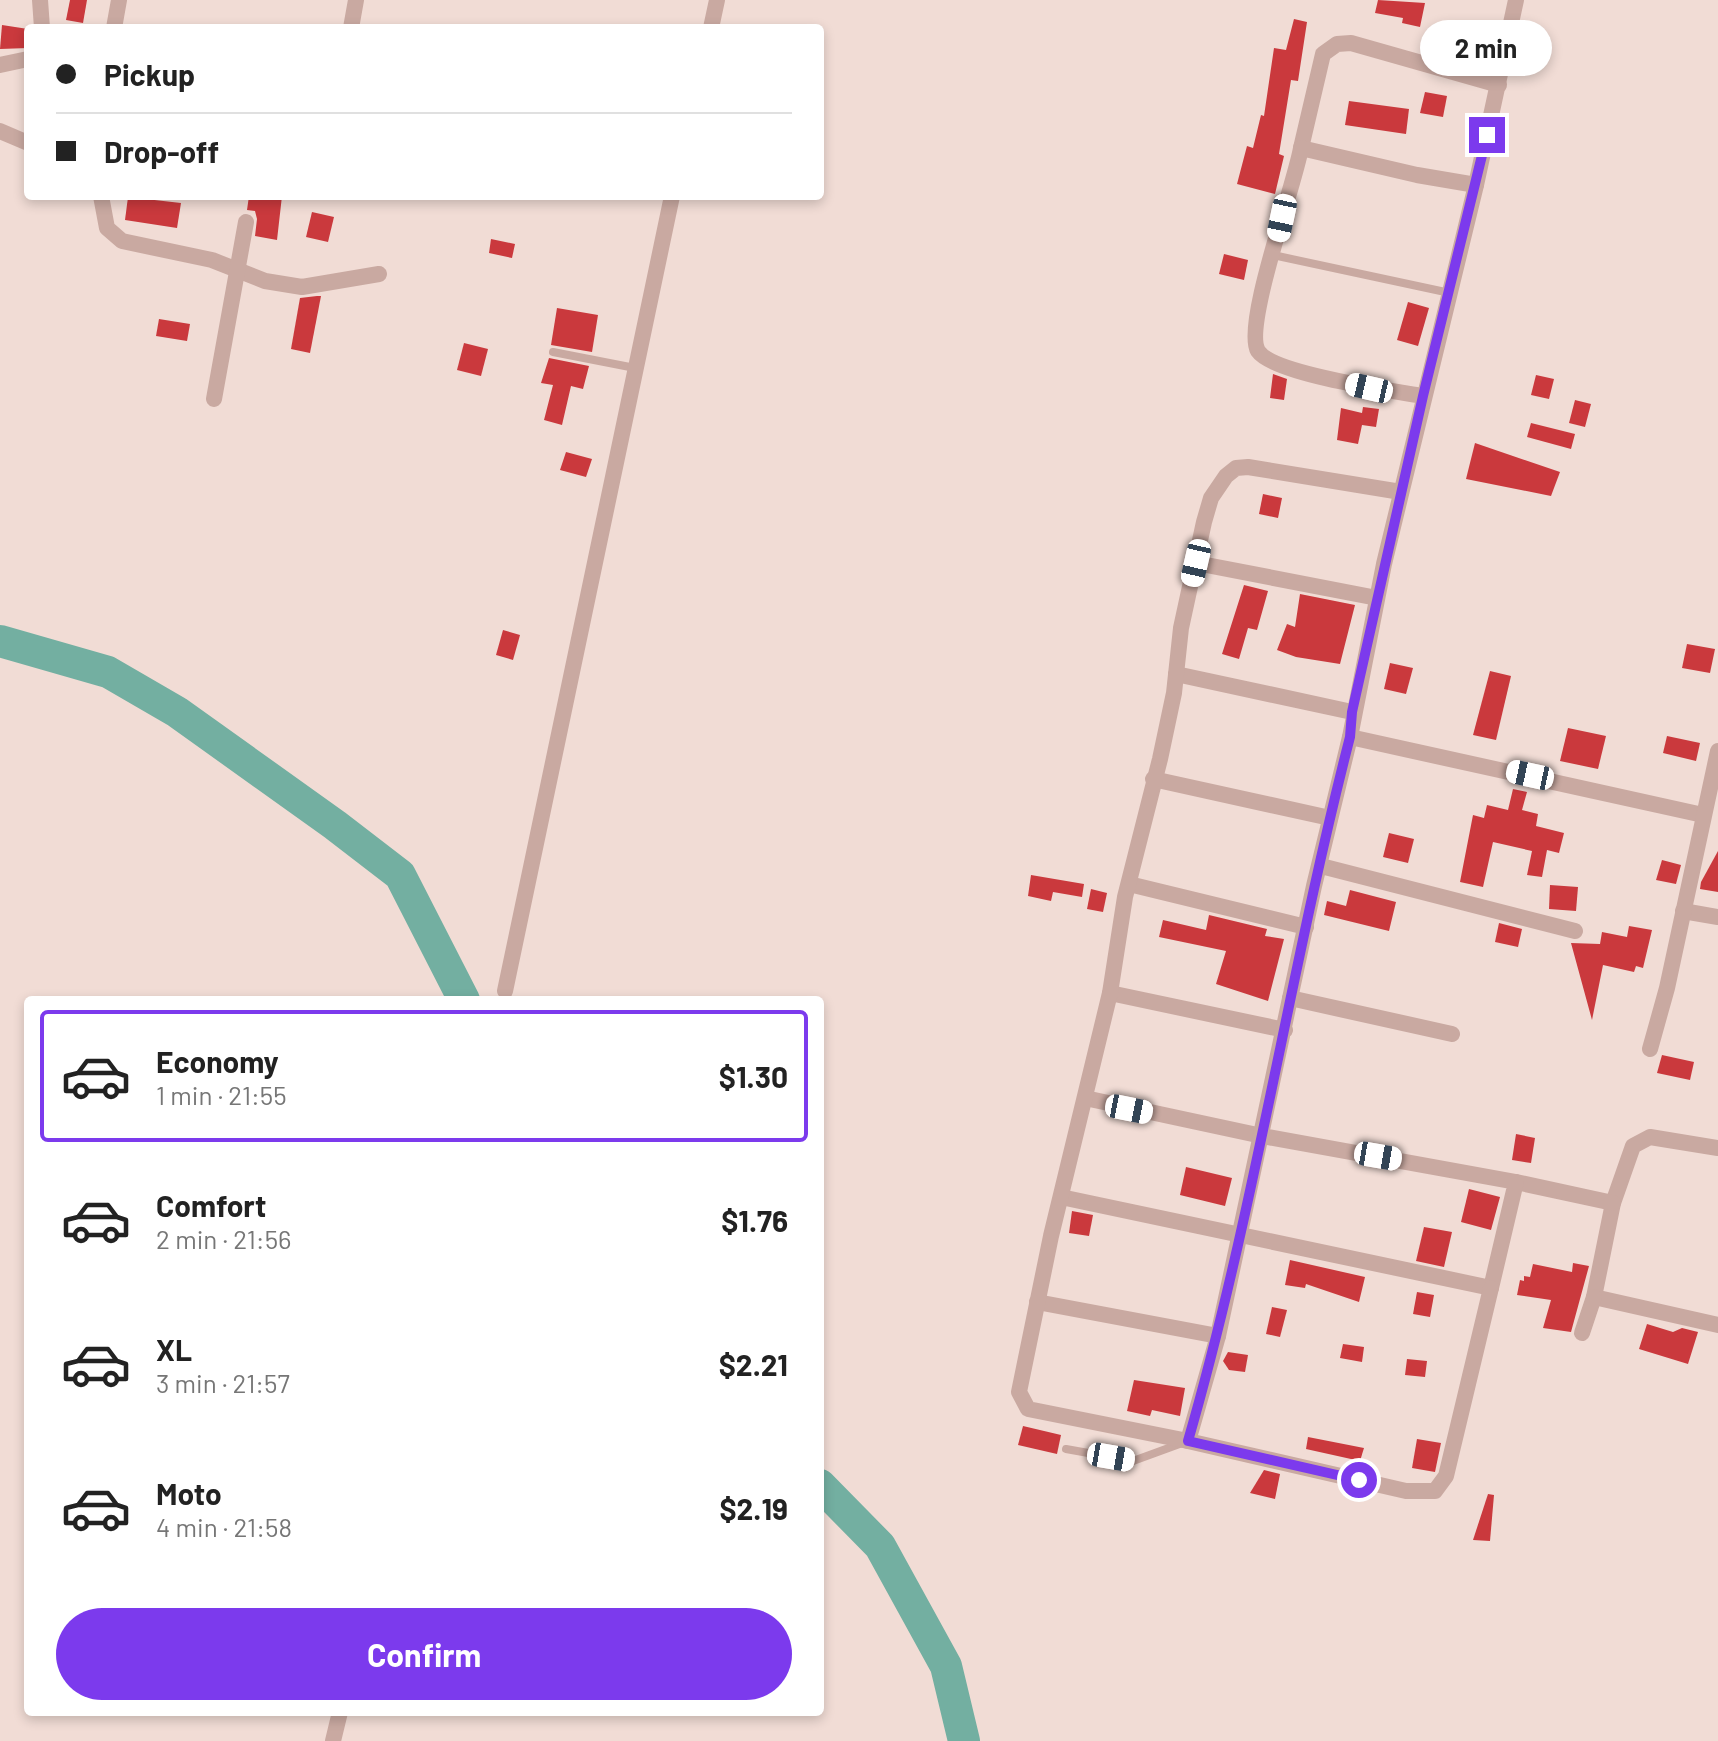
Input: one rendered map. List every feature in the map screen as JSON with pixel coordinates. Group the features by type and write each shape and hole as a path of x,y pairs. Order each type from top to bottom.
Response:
{"street":[{"path":"40,0 42,24"},
{"path":"115,24 119,0"},
{"path":"352,24 356,0"},
{"path":"712,24 717,0"},
{"path":"1188,1441 1218,1336 1290,998 1350,737 1352,712 1377,598 1476,185 1516,0"},
{"path":"1423,396 1315,376 1259,352 1256,309 1273,255 1323,54 1337,44 1351,43 1499,85"},
{"path":"0,65 24,60"},
{"path":"0,131 24,141"},
{"path":"1301,148 1417,175 1476,185"},
{"path":"102,200 107,228 122,241 212,260 287,287 319,286 379,274"},
{"path":"505,991 671,200"},
{"path":"214,399 246,222"},
{"path":"1401,492 1248,467 1236,468 1226,476 1211,498 1179,637 1176,674 1129,884 1110,993 1037,1302 1019,1392 1028,1409 1188,1441 1406,1491 1435,1491 1446,1476 1516,1182"},
{"path":"1196,563 1377,598"},
{"path":"1176,674 1352,712"},
{"path":"1350,737 1703,815"},
{"path":"1650,1049 1718,751"},
{"path":"1153,779 1330,818"},
{"path":"1321,866 1575,931"},
{"path":"1129,884 1306,927"},
{"path":"1683,911 1718,917"},
{"path":"1110,993 1285,1030"},
{"path":"1290,998 1452,1034"},
{"path":"1085,1098 1262,1136 1516,1182 1613,1203"},
{"path":"1582,1333 1594,1297 1613,1203 1633,1146 1644,1139 1718,1148"},
{"path":"1061,1197 1491,1288"},
{"path":"1594,1297 1718,1325"},
{"path":"1037,1302 1218,1336"},
{"path":"333,1741 339,1716"}],"lane":[{"path":"1273,255 1450,293"},
{"path":"553,352 635,368"},
{"path":"1066,1449 1133,1461 1188,1441"}],"building":[{"path":"70,0 87,0 83,23 66,20"},
{"path":"1378,0 1425,3 1420,27 1402,23 1403,18 1375,13"},
{"path":"1294,19 1307,22 1298,81 1291,80 1279,154 1284,156 1275,194 1237,184 1247,146 1253,148 1261,115 1264,116 1274,48 1286,50"},
{"path":"2,25 24,28 24,48 0,49"},
{"path":"1425,92 1447,96 1443,117 1420,113"},
{"path":"1349,101 1409,109 1406,134 1345,125"},
{"path":"128,200 181,203 177,228 125,220"},
{"path":"248,200 282,200 277,240 255,236 255,211 247,210"},
{"path":"312,212 334,217 328,242 306,237"},
{"path":"491,239 515,244 512,258 489,253"},
{"path":"1224,254 1248,260 1244,280 1219,274"},
{"path":"321,296 310,353 291,349 300,298"},
{"path":"1408,302 1429,308 1418,346 1397,340"},
{"path":"557,308 598,315 592,352 551,345"},
{"path":"159,319 190,324 187,341 156,336"},
{"path":"464,343 488,349 481,376 457,370"},
{"path":"549,358 589,366 583,389 571,386 562,425 544,420 553,385 541,383"},
{"path":"1273,374 1287,379 1284,400 1270,398"},
{"path":"1536,375 1554,379 1549,399 1531,395"},
{"path":"1575,400 1591,404 1585,427 1569,423"},
{"path":"1363,407 1379,409 1376,427 1362,425 1358,444 1337,440 1341,408 1362,413"},
{"path":"1531,423 1575,434 1571,449 1527,437"},
{"path":"1475,443 1560,472 1551,496 1466,479"},
{"path":"566,452 592,459 586,477 560,470"},
{"path":"1263,494 1282,498 1278,518 1259,514"},
{"path":"1244,585 1268,591 1257,630 1248,628 1239,659 1222,654"},
{"path":"1300,594 1355,605 1340,664 1296,657 1277,650 1287,624 1295,627"},
{"path":"503,630 520,635 513,660 496,655"},
{"path":"1687,644 1715,649 1710,673 1682,668"},
{"path":"1390,663 1413,668 1406,694 1384,689"},
{"path":"1490,671 1511,676 1496,740 1473,735"},
{"path":"1568,728 1606,736 1598,769 1560,761"},
{"path":"1667,736 1700,743 1696,761 1663,753"},
{"path":"1513,789 1527,792 1522,810 1538,814 1536,826 1564,833 1559,853 1547,850 1542,877 1527,875 1532,851 1493,842 1483,887 1460,882 1473,815 1484,818 1487,805 1508,810"},
{"path":"1389,833 1414,839 1408,863 1383,857"},
{"path":"1718,851 1718,892 1700,889 1701,882"},
{"path":"1662,860 1681,865 1676,884 1656,880"},
{"path":"1031,875 1084,884 1082,897 1053,892 1051,901 1028,896"},
{"path":"1550,885 1578,887 1576,911 1549,909"},
{"path":"1091,889 1107,893 1103,912 1087,909"},
{"path":"1350,890 1396,902 1389,931 1324,915 1327,901 1346,906"},
{"path":"1209,915 1267,929 1265,936 1284,939 1268,1001 1216,984 1226,951 1159,937 1163,920 1206,930"},
{"path":"1499,923 1522,929 1518,947 1495,942"},
{"path":"1629,926 1652,930 1643,968 1636,966 1634,972 1603,965 1592,1020 1571,943 1600,944 1602,932 1627,937"},
{"path":"1662,1055 1694,1062 1690,1080 1657,1073"},
{"path":"1516,1134 1535,1138 1531,1163 1512,1160"},
{"path":"1186,1167 1232,1178 1225,1206 1180,1195"},
{"path":"1469,1189 1500,1197 1491,1230 1461,1222"},
{"path":"1072,1211 1093,1215 1089,1236 1069,1233"},
{"path":"1424,1227 1452,1232 1444,1267 1416,1261"},
{"path":"1290,1260 1365,1277 1359,1302 1306,1284 1305,1288 1285,1285"},
{"path":"1573,1263 1589,1266 1571,1332 1543,1328 1551,1300 1517,1295 1520,1280 1524,1281 1524,1276 1530,1277 1533,1264 1572,1272"},
{"path":"1417,1292 1434,1295 1430,1317 1413,1314"},
{"path":"1272,1307 1287,1310 1280,1337 1266,1334"},
{"path":"1647,1324 1673,1332 1682,1328 1698,1332 1688,1364 1639,1349"},
{"path":"1343,1344 1364,1347 1362,1362 1340,1358"},
{"path":"1228,1352 1248,1355 1245,1372 1229,1370 1223,1361"},
{"path":"1407,1359 1427,1361 1425,1377 1405,1375"},
{"path":"1134,1380 1185,1388 1180,1416 1152,1410 1150,1416 1127,1411"},
{"path":"1023,1426 1061,1435 1057,1454 1018,1445"},
{"path":"1308,1437 1364,1448 1360,1461 1306,1449"},
{"path":"1417,1439 1441,1443 1435,1472 1412,1468"},
{"path":"1264,1470 1280,1474 1275,1499 1250,1493"},
{"path":"1488,1494 1494,1495 1490,1541 1473,1540"}],"waterway":[{"path":"0,641 108,672 177,712 335,825 400,875 462,996"},
{"path":"824,1489 880,1546 946,1666 964,1741"}],"route":[{"path":"1359,1480 1188,1441 1218,1336 1283,1043 1314,886 1350,737 1352,712 1384,564 1487,135"}]}
